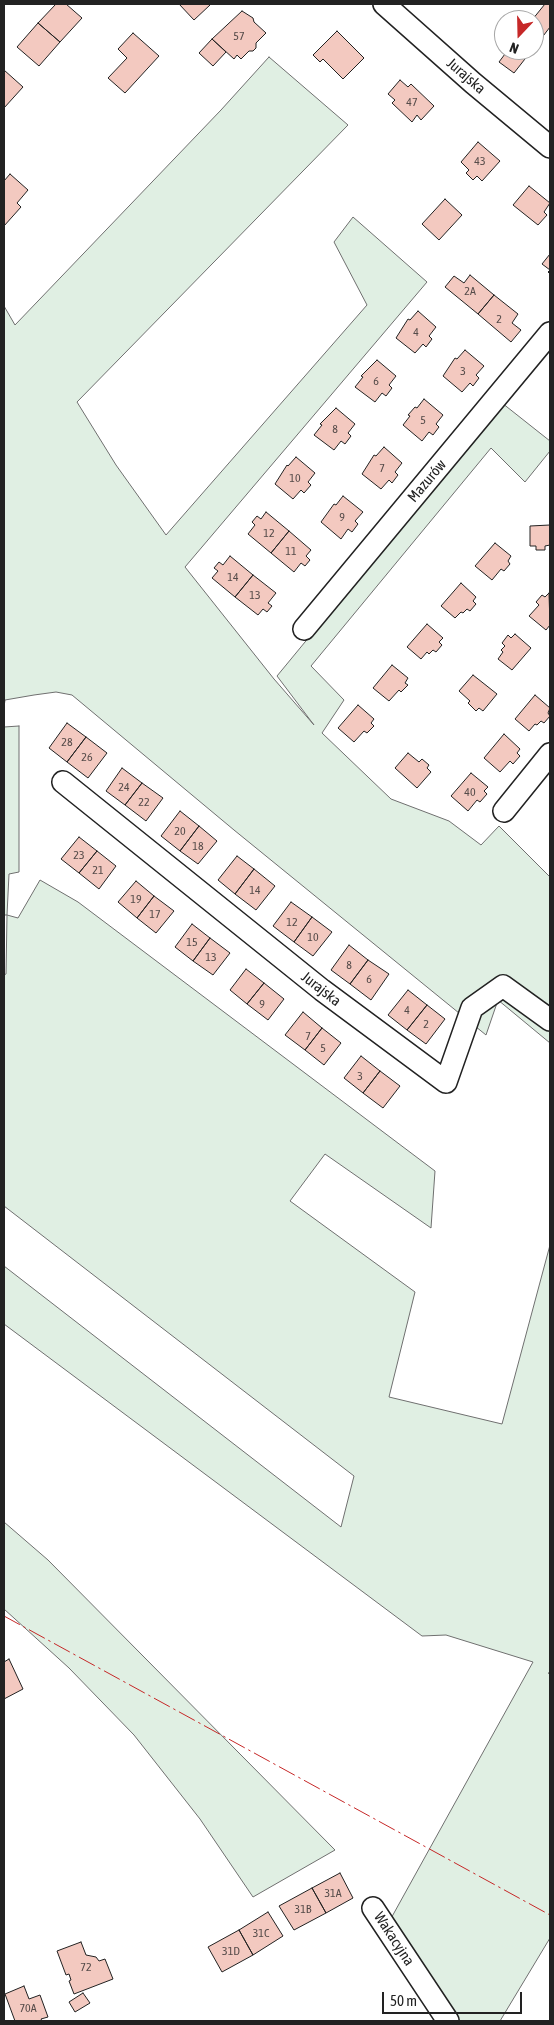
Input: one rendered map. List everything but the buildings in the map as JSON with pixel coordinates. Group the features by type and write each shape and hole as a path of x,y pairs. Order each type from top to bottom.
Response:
{"street":[{"name":"Jurajska","path":"384,4 473,83 550,147"},
{"name":"Mazurów","path":"304,629 550,333"},
{"path":"504,811 550,754"},
{"name":"Jurajska","path":"63,782 322,990 446,1082 472,1008 503,986 550,1020"},
{"name":"Wakacyjna","path":"374,1908 448,2021"}],"green space":[{"path":"269,57 348,125 77,402 116,465 166,535 367,305 334,242 353,217 427,282 185,567 274,679 314,725 277,676 502,403 550,441 550,451 525,482 491,448 311,666 344,700 322,733 391,799 449,821 481,845 499,826 550,877 550,1043 498,1000 486,1035 234,830 72,695 56,692 5,700 4,707 4,306 15,325 221,110"},
{"path":"19,726 19,872 9,874 7,915 4,915 4,727"},
{"path":"40,880 78,902 435,1171 431,1228 325,1154 290,1201 415,1292 389,1397 502,1424 550,1245 550,1673 548,1673 550,1674 550,1938 500,2021 442,2021 389,1922 533,1662 446,1635 422,1636 4,1324 4,1266 341,1527 354,1476 4,1206 4,975 6,974 7,915 18,918"},
{"path":"4,1522 48,1560 335,1850 253,1897 200,1819 134,1735 69,1668 4,1609"}],"power":[{"path":"4,1616 550,1915"}]}
